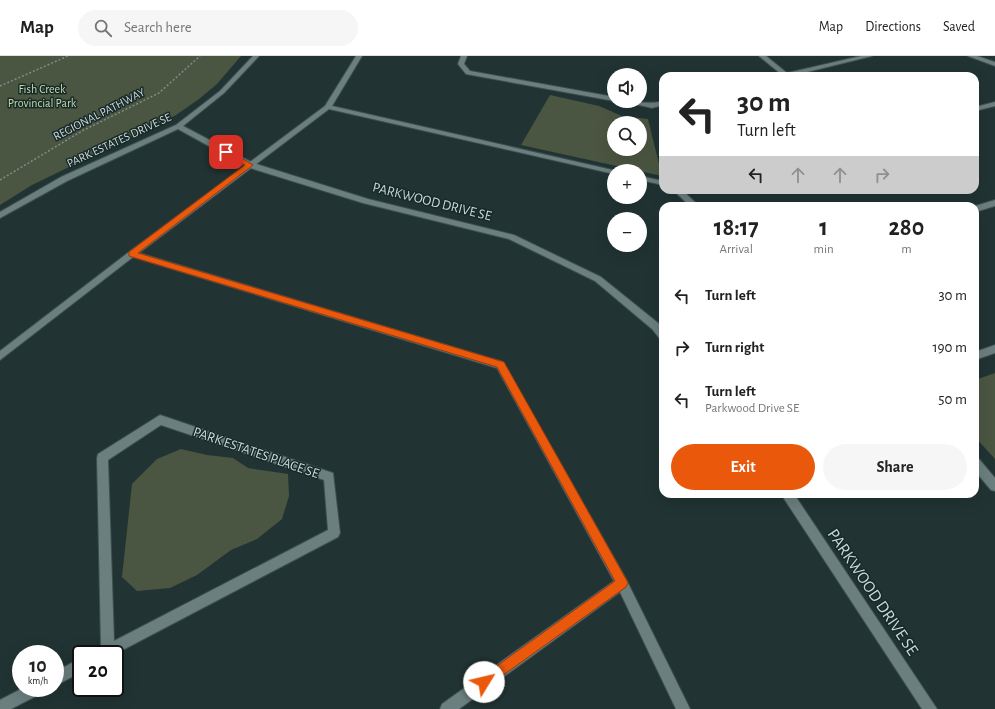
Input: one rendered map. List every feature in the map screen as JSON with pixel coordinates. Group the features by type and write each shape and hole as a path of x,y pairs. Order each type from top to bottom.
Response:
{"street":[{"name":"PARK ESTATES DRIVE SE","path":"0,215 64,179 178,126 222,92 256,56"},
{"path":"0,356 132,254 328,107 359,56"},
{"path":"464,56 461,64 468,73 607,98"},
{"path":"762,56 780,72"},
{"path":"802,72 869,56"},
{"path":"971,56 995,64"},
{"path":"979,108 995,104"},
{"path":"647,105 659,105"},
{"path":"328,107 607,170"},
{"name":"PARKWOOD DRIVE SE","path":"178,126 250,165 366,201 511,237 598,278 659,325"},
{"path":"647,180 659,182"},
{"path":"682,194 690,202"},
{"path":"979,208 995,203"},
{"path":"132,254 500,364 622,583 683,709"},
{"path":"979,355 995,349"},
{"name":"PARK ESTATES PLACE SE","path":"160,420 329,477 334,533 105,653 102,458 160,420"},
{"path":"979,468 995,486"},
{"name":"PARKWOOD DRIVE SE","path":"790,498 930,709"},
{"path":"446,709 622,583"},
{"path":"0,707 19,697"}],"path":[{"path":"0,86 68,56"},
{"name":"REGIONAL PATHWAY","path":"0,180 82,132 151,99 168,87 200,56"}],"green space":[{"name":"Fish Creek Provincial Park","path":"0,56 241,56 217,84 176,115 32,185 0,205"},
{"path":"550,95 599,106 622,116 607,116 607,156 647,156 648,119 659,164 659,175 647,173 647,164 607,164 521,145"},
{"path":"995,373 995,459 979,441 979,379"},
{"path":"181,449 207,455 233,458 248,468 288,474 289,496 282,519 257,539 231,550 197,575 170,588 137,591 122,577 132,484 157,459"}],"route":[{"path":"226,152 250,165 132,254 500,364 622,583 484,682"}]}
